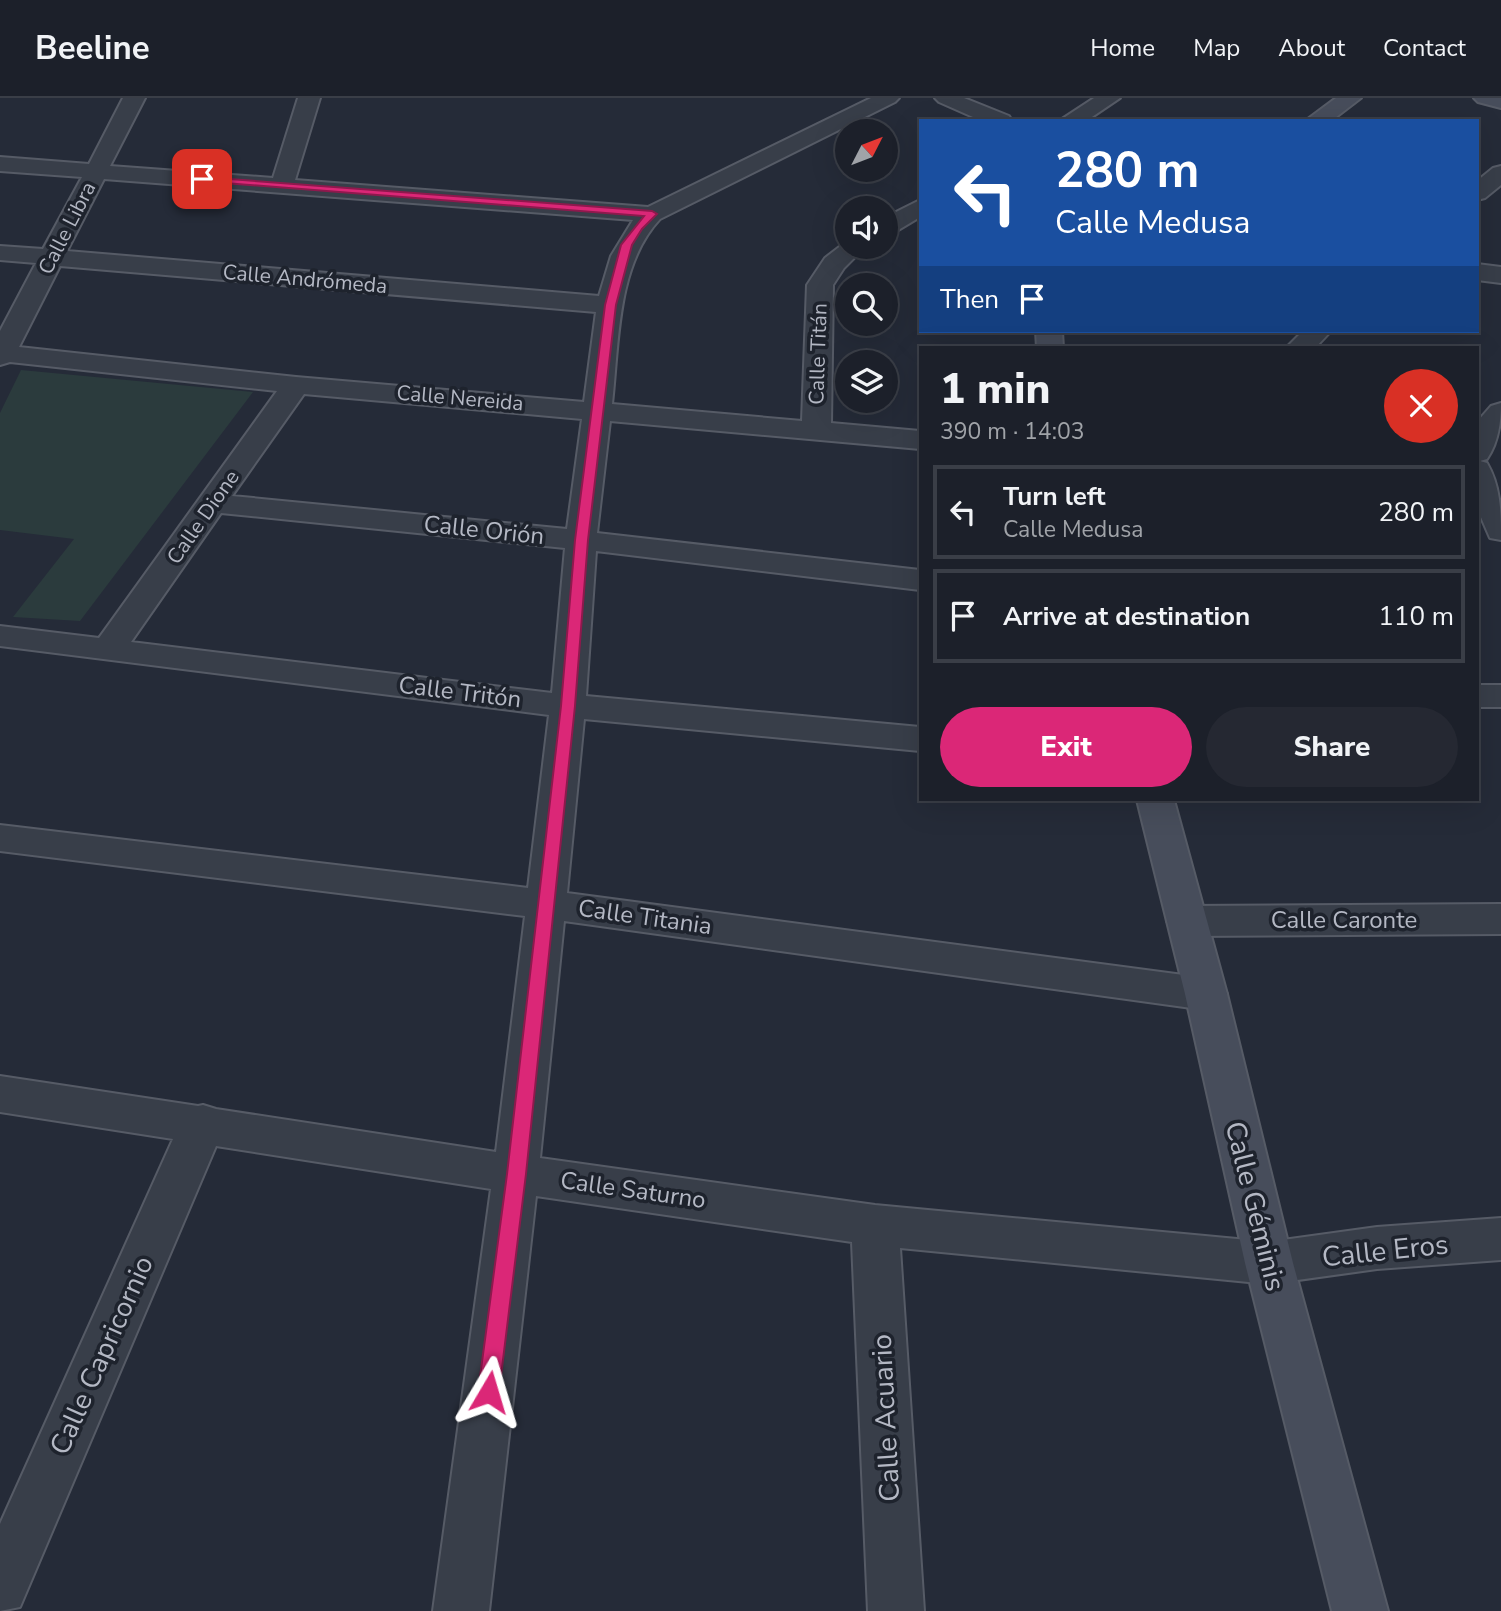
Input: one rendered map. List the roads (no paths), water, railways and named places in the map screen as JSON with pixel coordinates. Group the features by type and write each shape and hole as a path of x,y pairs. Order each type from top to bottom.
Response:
{"street":[{"name":"Calle Libra","path":"1,355 134,98"},
{"path":"282,186 309,98"},
{"path":"461,1611 516,1174 568,706 581,540 610,305 626,245 638,227 652,214 888,98"},
{"path":"946,98 996,119"},
{"path":"1073,119 1109,98"},
{"path":"1319,119 1350,98"},
{"path":"1485,98 1501,102"},
{"path":"0,164 652,214"},
{"path":"1479,191 1501,173"},
{"path":"898,220 919,208"},
{"name":"Calle Andrómeda","path":"0,253 610,305"},
{"name":"Calle Titán","path":"816,432 820,285 839,259"},
{"path":"1479,272 1501,275"},
{"path":"1300,346 1316,333"},
{"name":"Calle Nereida","path":"1,355 296,385 919,440"},
{"name":"Calle Dione","path":"109,648 296,385"},
{"path":"1479,437 1501,412"},
{"path":"1479,476 1493,523"},
{"name":"Calle Orión","path":"213,503 581,540 919,580"},
{"name":"Calle Tritón","path":"0,636 568,706 919,739"},
{"path":"1479,696 1501,696"},
{"name":"Calle Géminis","path":"1155,801 1206,994 1269,1263 1360,1611"},
{"name":"Calle Titania","path":"0,838 545,904 1206,994"},
{"name":"Calle Caronte","path":"1187,921 1501,919"},
{"name":"Calle Saturno","path":"0,1094 516,1174 875,1225 1269,1263"},
{"name":"Calle Capricornio","path":"0,1587 203,1124"},
{"name":"Calle Acuario","path":"875,1225 896,1611"},
{"name":"Calle Eros","path":"1269,1263 1377,1248 1501,1239"}]}
